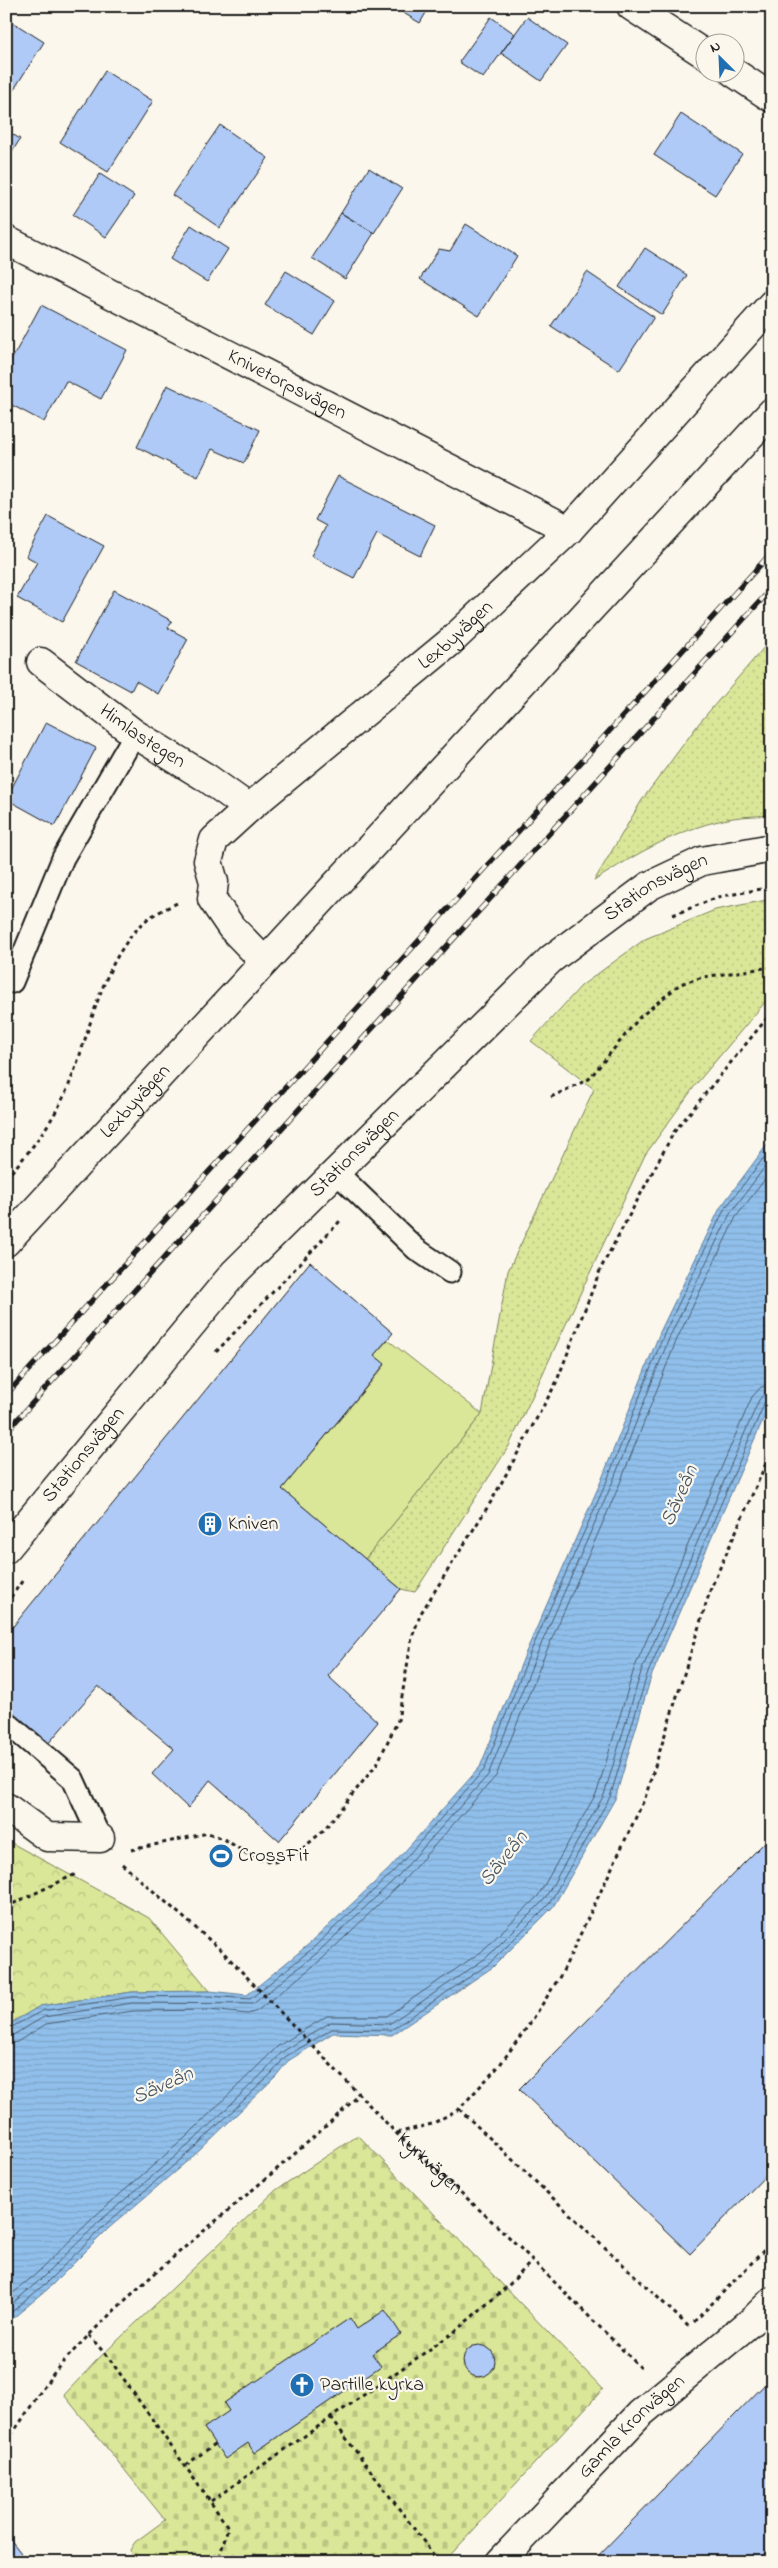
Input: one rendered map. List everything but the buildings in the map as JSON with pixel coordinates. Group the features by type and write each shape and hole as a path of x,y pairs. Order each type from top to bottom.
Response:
{"street":[{"path":"631,6 696,48"},
{"path":"746,81 772,98"},
{"name":"Knivetorpsvägen","path":"6,240 569,530"},
{"name":"Lexbyvägen","path":"264,961 231,927 212,899 214,882 208,861 214,840 249,808 449,643 569,530 772,304"},
{"name":"Lexbyvägen","path":"6,1242 772,412"},
{"name":"Himlastegen","path":"41,662 135,734 207,778 249,808"},
{"name":"Stationsvägen","path":"6,1549 234,1272 551,959 649,886 702,861 750,850 772,848"},
{"path":"6,1807 47,1836 100,1838"},
{"name":"Gamla Kronvägen","path":"500,2562 640,2414 753,2320 772,2301"}],"lane":[{"path":"12,982 63,858 135,734"},
{"path":"336,1172 416,1249 450,1272"},
{"path":"6,1722 73,1779 100,1838"}],"path":[{"path":"6,1178 44,1130 64,1095 78,1062 106,974 132,935 144,921 214,882"},
{"path":"551,1097 589,1079 640,1017 680,984 703,977 772,967"},
{"path":"128,1850 208,1833 224,1839 255,1860 274,1862 295,1854 323,1831 377,1764 398,1720 412,1637 421,1613 492,1500 556,1383 578,1322 606,1260 674,1132 772,1012"},
{"path":"396,2133 432,2124 459,2108 499,2066 533,2019 562,1973 641,1807 711,1588 772,1450"},
{"path":"6,1907 86,1868"},
{"name":"Kyrkvägen","path":"221,1950 396,2133 532,2261 644,2372"},
{"path":"6,2441 62,2363 89,2335 196,2237 324,2129 359,2095"},
{"path":"459,2108 689,2327"},
{"path":"211,2501 453,2333 508,2286 532,2261"},
{"path":"89,2335 111,2361 228,2527 218,2562"},
{"path":"331,2418 439,2562"},
{"path":"186,2465 215,2444"}],"green space":[{"path":"772,638 772,815 733,818 696,828 643,851 594,881 642,800 700,722"},
{"path":"772,899 772,994 697,1083 645,1155 509,1446 415,1592 401,1589 365,1559 482,1414 508,1271 594,1089 531,1041 581,986 645,939 715,910"},
{"path":"388,1340 482,1414 365,1559 282,1489 385,1365 374,1355"},
{"path":"6,1840 149,1918 210,1991 132,1992 40,2006 6,2026"},
{"path":"358,2135 603,2389 444,2562 134,2562 130,2550 135,2542 165,2520 64,2395 98,2359 276,2190"}],"water":[{"name":"Säveån","path":"772,1138 772,1399 651,1677 615,1799 553,1907 493,1967 392,2035 333,2033 288,2061 276,2076 199,2151 109,2228 49,2288 6,2324 6,2026 40,2006 132,1992 210,1991 247,1995 309,1944 389,1869 480,1767 526,1652 601,1481 660,1332 720,1208"}],"railway":[{"path":"6,1395 772,552"},
{"path":"6,1432 772,588"}],"place":[{"name":"Kniven","path":"210,1524"},
{"name":"CrossFit","path":"221,1856"},
{"name":"Partille kyrka","path":"302,2385"}]}
